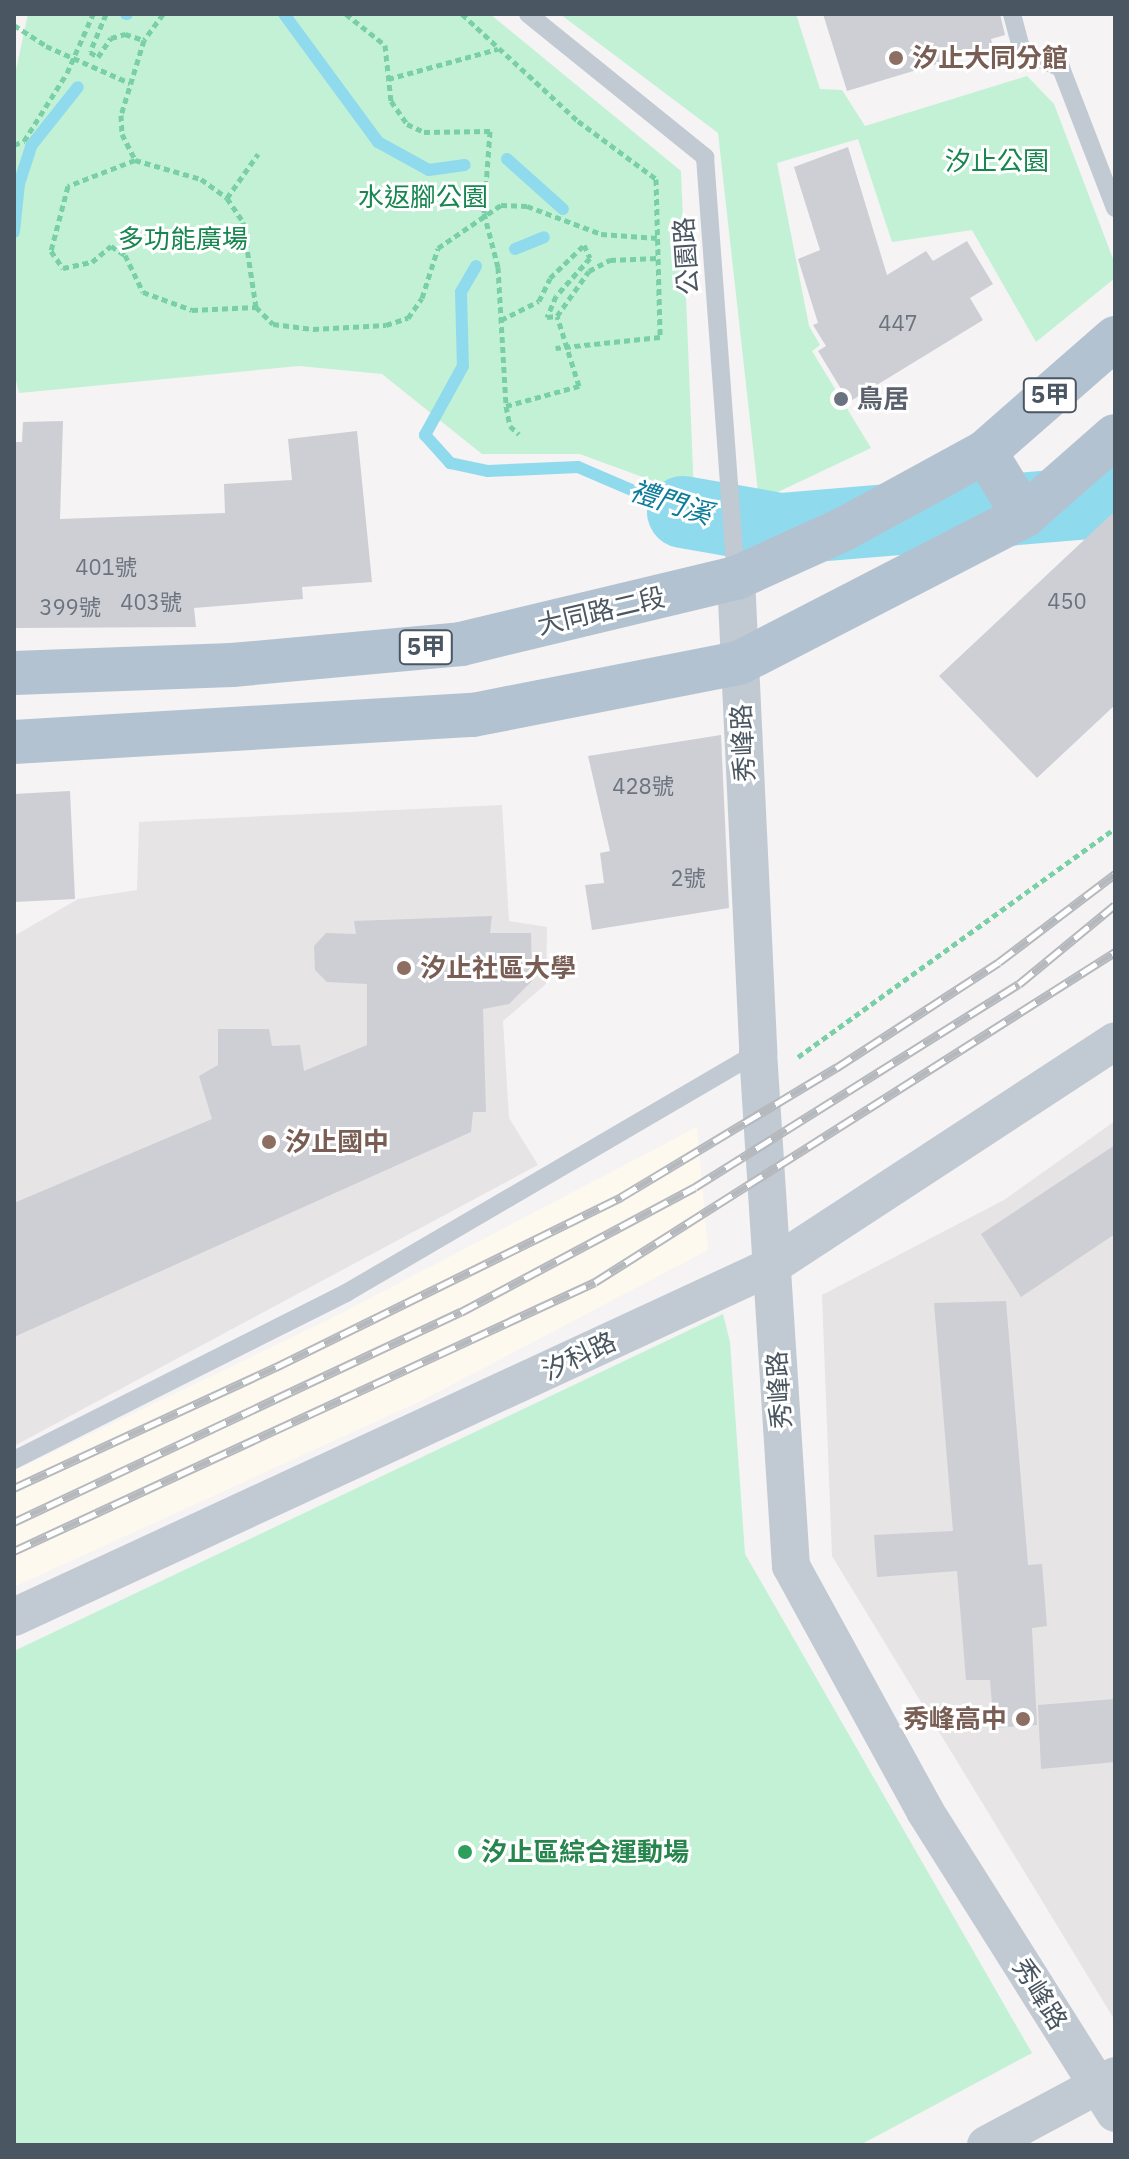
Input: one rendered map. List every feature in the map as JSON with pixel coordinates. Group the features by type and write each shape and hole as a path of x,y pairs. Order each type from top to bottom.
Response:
{"main road":[{"name":"大同路二段","path":"14,673 232,665 461,644 735,564 844,529 985,452 1115,338"},
{"path":"14,742 473,715 739,663 1024,516 1108,442"},
{"path":"985,452 1024,516"},
{"path":"110,670 113,738"}],"street":[{"name":"秀峰路","path":"735,564 770,1267 791,1566 925,1811 1109,2092"},
{"name":"汐科路","path":"14,1617 770,1267 1115,1041"},
{"path":"986,2145 1109,2092"}],"lane":[{"name":"公園路","path":"528,14 705,157 735,564"},
{"path":"1012,14 1022,51 1061,68 1115,208"},
{"path":"14,1460 346,1293 759,1068"}],"path":[{"path":"14,145 24,141 73,59 93,14"},
{"path":"106,14 90,52 98,57 111,38 125,34 144,40"},
{"path":"135,160 122,134 131,84 144,40 163,14"},
{"path":"346,14 385,45 391,101 407,124 424,132 490,131 484,213 498,267 506,406 510,426 519,434"},
{"path":"462,14 578,121 656,179 660,337 560,347"},
{"path":"14,25 73,59 131,84"},
{"path":"388,79 499,49"},
{"path":"227,198 258,154"},
{"path":"256,307 192,310 143,292 125,255 111,246 92,262 63,268 51,251 68,186 135,160 201,179 227,198 243,222 256,307 273,324 313,329 386,325 408,318 422,298 438,248 484,213 501,205 527,206 601,234 657,238"},
{"path":"501,320 539,301 550,278 584,245 590,258 556,296 547,317 557,316"},
{"path":"506,406 579,386 560,347 557,316 589,271 610,260 658,258"},
{"path":"759,1068 1115,828"}],"shaded area":[{"name":"汐止國中","path":"502,805 509,921 547,927 546,984 503,1021 509,1118 538,1165 14,1446 14,936 78,899 137,890 139,822"},
{"name":"秀峰高中","path":"1115,1121 1114,2019 832,1556 822,1295 1004,1200"},
{"path":"697,1127 708,1250 421,1401 14,1587 14,1471 338,1315"}],"green space":[{"name":"水返腳公園","path":"28,14 490,14 681,171 694,496 580,454 482,454 382,374 299,366 19,393 14,372 14,79"},
{"name":"汐止公園","path":"560,14 796,14 820,89 842,90 865,126 1027,76 1054,104 1115,264 1115,278 1036,342 972,230 892,242 858,139 777,163 809,326 820,345 812,351 871,448 759,501 718,133"},
{"name":"汐止區綜合運動場","path":"723,1314 730,1342 745,1554 1032,2053 860,2145 14,2145 14,1651"}],"building":[{"name":"汐止大同分館","path":"823,14 1000,14 1005,35 991,39 993,47 847,91"},
{"path":"848,147 887,275 926,251 933,261 967,241 993,284 970,298 983,320 849,402 818,351 826,346 813,325 818,323 798,259 820,250 794,167"},
{"path":"63,421 60,519 225,513 224,484 292,480 288,439 357,431 372,582 302,587 303,599 194,608 196,627 14,628 14,442 22,442 23,422"},
{"path":"1115,511 1115,705 1037,778 939,676"},
{"path":"721,735 729,908 592,930 585,885 604,883 600,853 610,851 588,756"},
{"path":"70,791 75,899 14,902 14,794"},
{"path":"492,916 490,933 531,933 532,981 509,1004 483,1009 486,1112 473,1112 471,1132 14,1337 14,1203 212,1119 199,1076 218,1065 218,1029 269,1029 272,1046 300,1045 304,1071 367,1045 367,984 327,982 315,970 314,946 326,933 356,934 354,921"},
{"path":"1115,1145 1115,1234 1021,1297 981,1234"},
{"path":"1006,1301 1028,1565 1042,1564 1047,1626 1032,1628 1037,1725 994,1728 990,1680 966,1680 957,1571 877,1577 874,1535 953,1531 934,1303"},
{"path":"1115,1699 1115,1762 1041,1769 1038,1705"}],"waterway":[{"name":"禮門溪","path":"284,14 378,142 429,170 465,165"},
{"path":"14,232 19,184 31,146 78,87"},
{"name":"禮門溪","path":"507,159 563,209"},
{"name":"禮門溪","path":"515,249 544,237"},
{"name":"禮門溪","path":"476,266 461,292 463,366 425,435 450,463 488,471 578,467 683,512"},
{"name":"禮門溪","path":"683,512 780,529 1115,501"}],"railway":[{"path":"14,1488 276,1367 621,1197 836,1068 999,962 1115,874"},
{"path":"14,1522 461,1312 695,1187 1019,984 1115,905"},
{"path":"14,1551 595,1282 1115,952"}],"place":[{"name":"汐止大同分館","path":"896,58"},
{"name":"鳥居","path":"841,399"},
{"name":"汐止社區大學","path":"404,968"},
{"name":"汐止國中","path":"269,1142"},
{"name":"秀峰高中","path":"1023,1719"},
{"name":"汐止區綜合運動場","path":"465,1852"}],"park label":[{"name":"多功能廣場","path":"183,239"}]}
